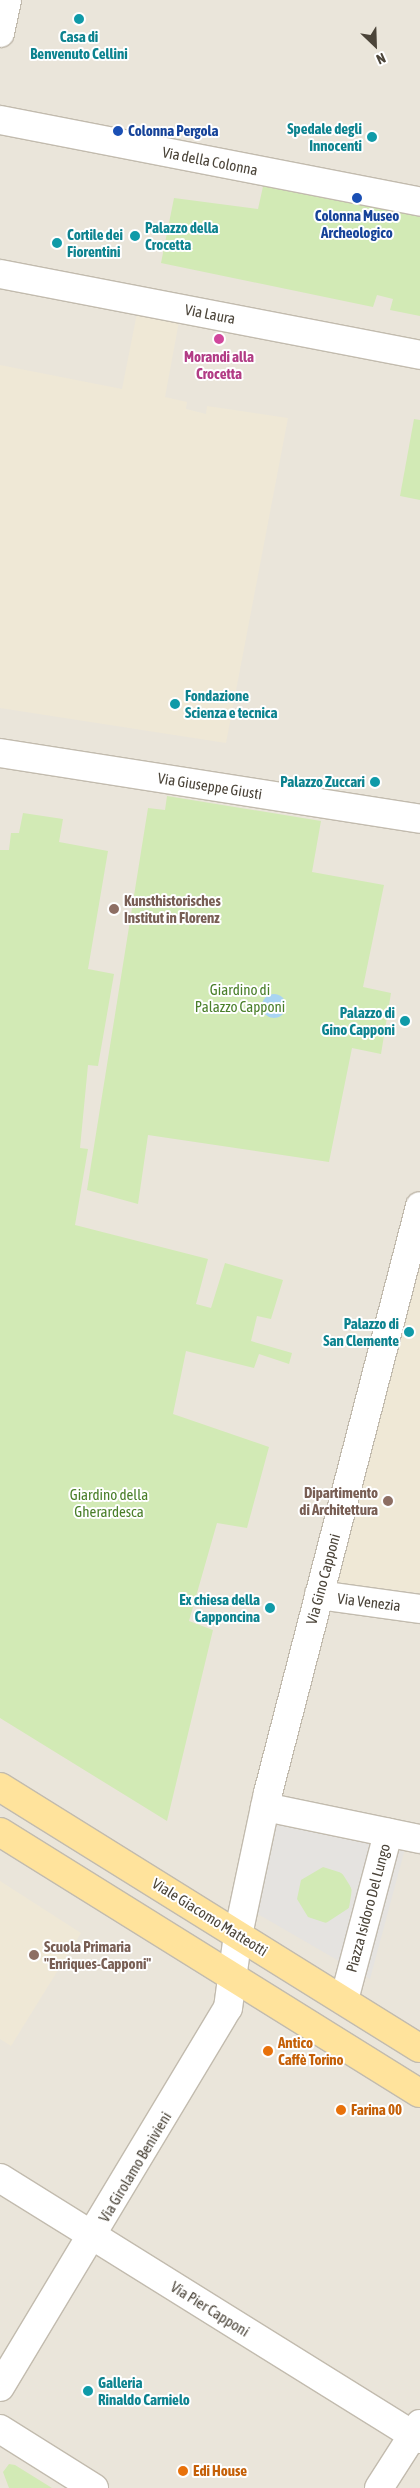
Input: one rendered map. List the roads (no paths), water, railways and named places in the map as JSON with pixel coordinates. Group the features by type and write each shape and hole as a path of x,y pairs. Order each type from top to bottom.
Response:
{"main road":[{"name":"Viale Giacomo Matteotti","path":"0,1787 420,2048"},
{"path":"0,1832 420,2093"}],"street":[{"path":"0,33 7,0"},
{"name":"Via della Colonna","path":"0,120 420,202"},
{"name":"Via Laura","path":"0,274 420,355"},
{"name":"Via Giuseppe Giusti","path":"0,753 420,819"},
{"name":"Via Gino Capponi","path":"265,1807 420,1206"},
{"name":"Via Venezia","path":"319,1596 420,1609"},
{"path":"238,1935 265,1807"},
{"name":"Piazza Isidoro Del Lungo","path":"265,1807 388,1832 344,2000"},
{"path":"388,1832 420,1839"},
{"name":"Via Girolamo Benivieni","path":"0,2387 220,2026 231,2002 238,1935"},
{"name":"Via Pier Capponi","path":"0,2178 92,2236 418,2432"},
{"path":"0,2430 94,2488"},
{"path":"379,2488 418,2432"}],"water":[{"path":"274,994 283,997 286,1006 283,1015 274,1018 265,1015 262,1006 265,997"}],"place":[{"name":"Casa di Benvenuto Cellini","path":"79,19"},
{"name":"Colonna Pergola","path":"118,131"},
{"name":"Spedale degli Innocenti","path":"372,137"},
{"name":"Colonna Museo Archeologico","path":"357,198"},
{"name":"Palazzo della Crocetta","path":"135,236"},
{"name":"Cortile dei Fiorentini","path":"57,243"},
{"name":"Morandi alla Crocetta","path":"219,339"},
{"name":"Fondazione Scienza e tecnica","path":"175,704"},
{"name":"Palazzo Zuccari","path":"375,782"},
{"name":"Kunsthistorisches Institut in Florenz","path":"114,909"},
{"name":"Palazzo di Gino Capponi","path":"405,1021"},
{"name":"Palazzo di San Clemente","path":"409,1332"},
{"name":"Dipartimento di Architettura","path":"388,1501"},
{"name":"Ex chiesa della Capponcina","path":"270,1608"},
{"name":"Scuola Primaria \"Enriques-Capponi\"","path":"34,1955"},
{"name":"Antico Caffè Torino","path":"268,2051"},
{"name":"Farina 00","path":"341,2110"},
{"name":"Galleria Rinaldo Carnielo","path":"88,2391"},
{"name":"Edi House","path":"183,2471"}],"park label":[{"name":"Giardino di Palazzo Capponi","path":"240,998"},
{"name":"Giardino della Gherardesca","path":"109,1502"}]}
